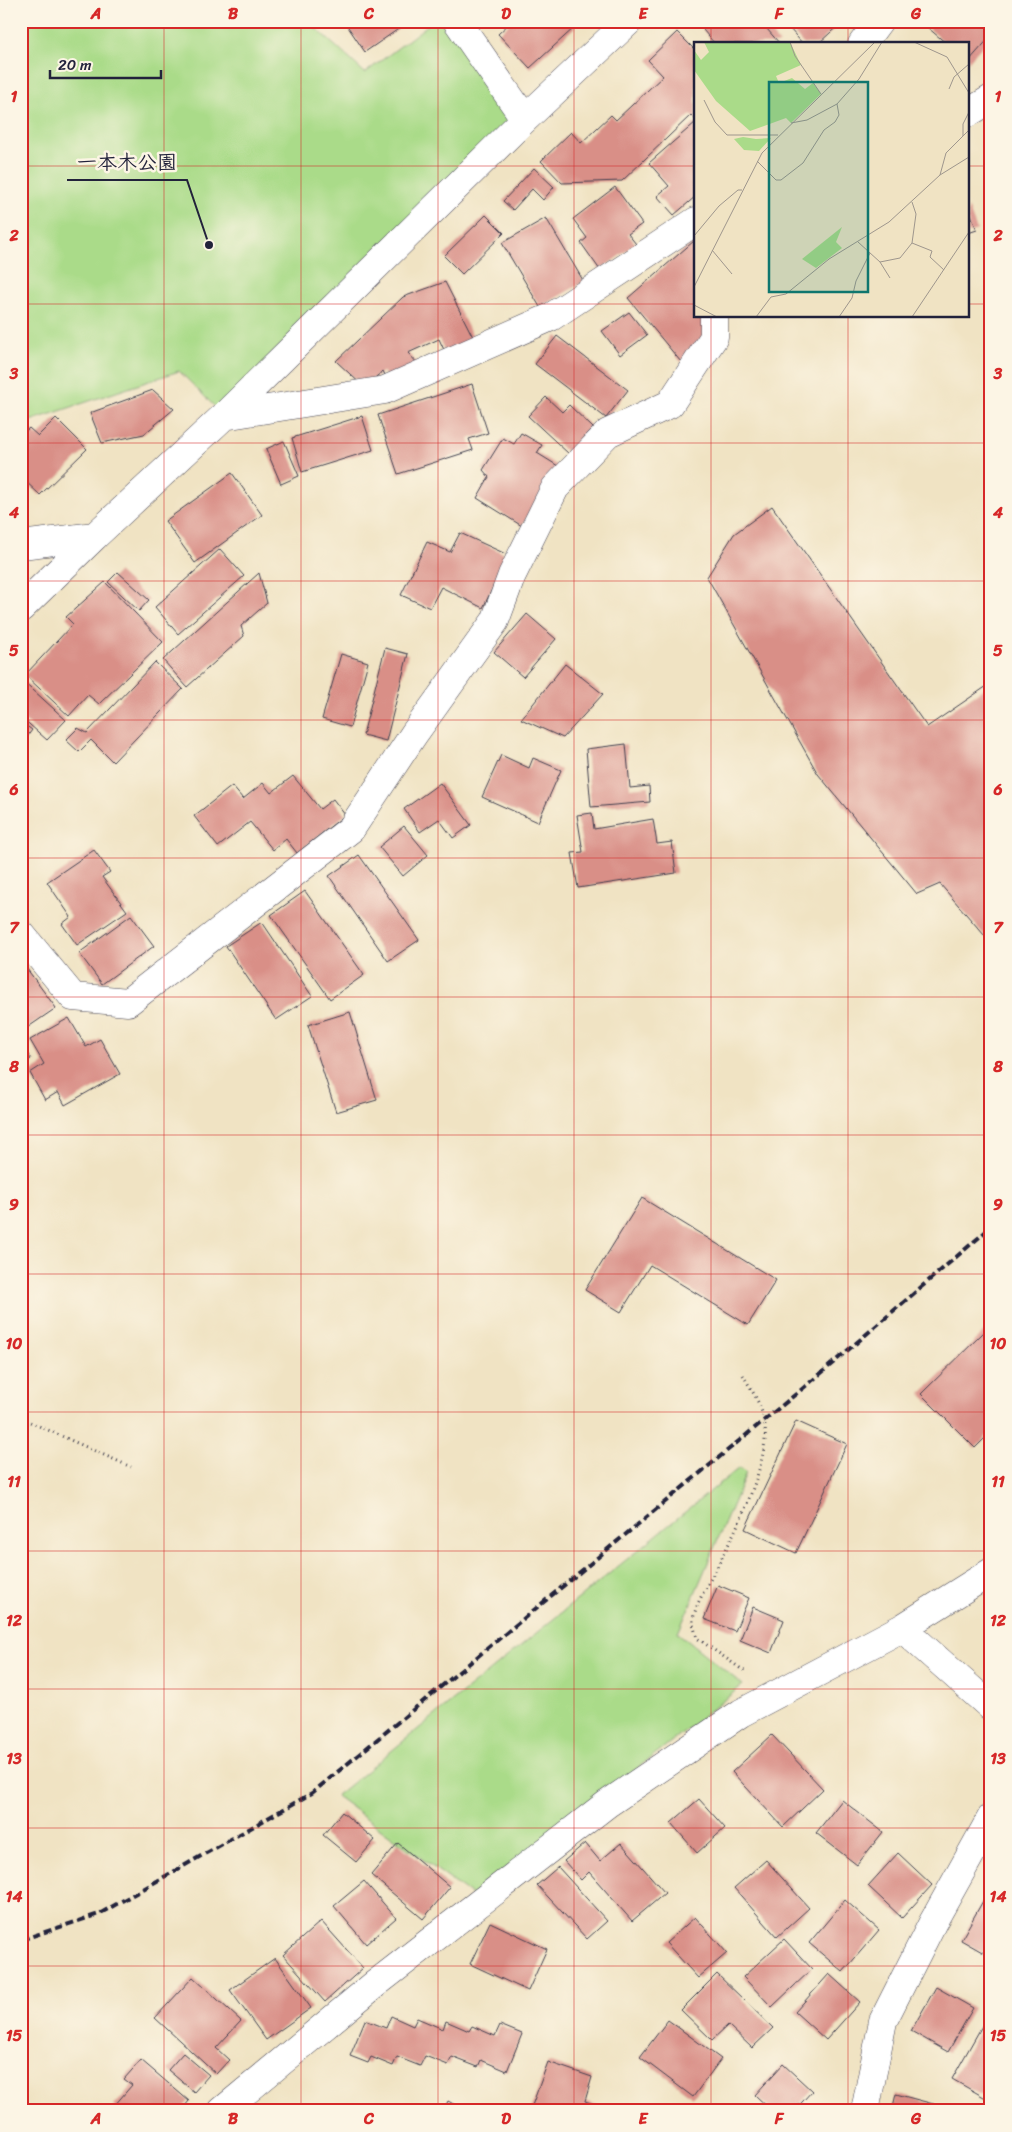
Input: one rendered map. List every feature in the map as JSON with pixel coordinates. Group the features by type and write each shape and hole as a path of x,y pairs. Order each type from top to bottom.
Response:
{"street":[{"path":"457,21 525,119"},
{"path":"21,608 224,416 525,119 629,21"},
{"path":"863,42 879,21"},
{"path":"970,112 991,99"},
{"path":"224,416 385,390 550,316 694,222"},
{"path":"21,934 73,997 128,1002 351,829 414,734 495,621 512,575 555,488 608,433 670,404 714,337 714,318"},
{"path":"21,545 95,536"},
{"path":"222,2111 374,1985 608,1804 741,1713 902,1628 991,1572"},
{"path":"902,1628 991,1707"},
{"path":"865,2111 883,2021 933,1922 991,1818"}],"path":[{"path":"743,1375 756,1398 764,1420 766,1436 762,1464 730,1542 698,1606 693,1622 697,1638 778,1694"},
{"path":"21,1418 131,1467"}],"green space":[{"path":"21,21 308,21 365,73 433,21 457,21 525,119 224,416 179,371 21,424"},
{"path":"739,1468 746,1473 678,1633 743,1685 474,1897 336,1796"}],"building":[{"path":"344,21 410,21 365,52"},
{"path":"512,21 569,21 575,27 530,68 498,34"},
{"path":"714,21 760,21 778,42 713,42 703,30"},
{"path":"783,21 843,21 820,42 801,42"},
{"path":"920,21 991,21 991,36 970,60 970,42 945,42"},
{"path":"677,32 694,49 694,118 691,115 622,181 562,183 541,161 571,132 581,143 611,115 616,120 663,76 648,60"},
{"path":"694,124 694,198 674,215 657,196 669,186 649,163"},
{"path":"534,168 554,187 543,200 532,189 513,210 503,201"},
{"path":"615,187 642,224 628,234 636,244 600,270 581,243 587,238 573,219"},
{"path":"970,212 977,230 970,232"},
{"path":"486,215 504,233 462,274 444,256"},
{"path":"546,218 584,282 540,307 502,243"},
{"path":"694,241 694,318 705,318 704,337 681,362 628,298"},
{"path":"445,282 474,339 445,352 439,339 408,353 420,366 387,379 383,371 364,387 336,361 403,297"},
{"path":"629,312 647,335 620,355 602,331"},
{"path":"557,336 628,390 606,418 535,364"},
{"path":"472,384 488,433 469,439 473,450 398,474 378,415"},
{"path":"153,390 174,409 144,434 102,443 90,413"},
{"path":"546,397 562,412 569,405 593,428 569,454 528,416"},
{"path":"362,416 373,450 302,472 292,438"},
{"path":"56,418 87,449 40,495 21,477 21,435 29,428 38,436"},
{"path":"521,433 542,445 537,453 558,466 522,526 477,498 489,477 483,470 503,438 514,444"},
{"path":"284,441 299,476 281,484 266,449"},
{"path":"232,473 262,515 195,563 165,521"},
{"path":"772,506 927,727 987,686 991,692 991,943 940,884 917,894 818,774 707,577 734,534"},
{"path":"460,533 508,555 483,608 441,587 430,608 401,595 427,542 450,552"},
{"path":"220,549 244,576 178,634 155,607"},
{"path":"118,572 149,600 139,611 108,582"},
{"path":"259,573 267,603 241,626 244,636 187,687 163,660"},
{"path":"105,582 163,642 99,704 88,695 69,716 25,675 73,624 66,617"},
{"path":"527,614 556,639 523,677 494,652"},
{"path":"385,648 408,654 386,741 363,735"},
{"path":"341,654 368,662 350,727 322,719"},
{"path":"155,662 183,689 113,762 91,740 79,752 66,740 78,728 87,733"},
{"path":"565,664 603,694 563,738 521,719"},
{"path":"21,679 66,720 47,740 21,717"},
{"path":"21,722 32,730 21,745"},
{"path":"626,744 630,788 649,786 650,802 591,807 586,749"},
{"path":"501,755 529,768 533,758 561,770 538,822 482,797"},
{"path":"293,776 320,809 333,799 345,815 297,853 286,839 273,850 250,822 218,847 194,816 232,786 243,799 263,783 271,793"},
{"path":"440,783 471,825 453,838 439,819 420,832 404,809"},
{"path":"592,813 594,829 653,819 657,844 672,842 676,873 578,888 572,853 583,852 577,815"},
{"path":"404,826 428,855 403,876 379,847"},
{"path":"94,850 110,872 102,877 127,911 77,945 62,924 71,917 47,882"},
{"path":"359,855 419,940 388,961 329,876"},
{"path":"305,891 364,975 330,999 271,915"},
{"path":"131,915 154,946 102,984 79,953"},
{"path":"262,922 312,996 276,1020 226,946"},
{"path":"21,961 56,1008 21,1032"},
{"path":"350,1012 377,1100 336,1112 308,1025"},
{"path":"69,1018 86,1047 100,1039 120,1074 65,1105 58,1092 45,1100 30,1073 44,1064 30,1040"},
{"path":"21,1044 31,1059 21,1066"},
{"path":"642,1198 776,1280 748,1325 650,1265 621,1312 585,1290"},
{"path":"986,1330 991,1335 991,1432 975,1448 921,1394"},
{"path":"796,1421 847,1444 796,1553 745,1529"},
{"path":"718,1585 749,1598 735,1631 704,1619"},
{"path":"753,1607 784,1620 771,1653 740,1640"},
{"path":"772,1735 823,1789 783,1827 732,1772"},
{"path":"699,1799 725,1828 697,1853 671,1823"},
{"path":"842,1800 883,1832 857,1865 816,1833"},
{"path":"342,1812 375,1840 356,1862 323,1835"},
{"path":"398,1843 450,1887 423,1919 371,1875"},
{"path":"585,1843 600,1861 621,1843 665,1893 632,1921 589,1872 581,1880 564,1861"},
{"path":"898,1853 932,1885 902,1918 868,1886"},
{"path":"766,1860 809,1908 777,1937 734,1888"},
{"path":"558,1867 607,1921 587,1939 537,1885"},
{"path":"364,1881 396,1918 366,1944 334,1906"},
{"path":"988,1892 991,1894 991,1957 961,1940"},
{"path":"845,1900 879,1930 843,1972 809,1943"},
{"path":"695,1917 727,1953 698,1978 666,1943"},
{"path":"321,1921 363,1968 325,2002 283,1955"},
{"path":"490,1922 547,1949 528,1991 470,1964"},
{"path":"784,1939 812,1969 772,2007 743,1977"},
{"path":"275,1958 311,2008 266,2040 230,1990"},
{"path":"717,1974 773,2028 752,2048 728,2025 712,2040 681,2010"},
{"path":"829,1974 860,2002 826,2040 795,2012"},
{"path":"193,1977 241,2021 216,2048 229,2060 216,2074 155,2018"},
{"path":"936,1987 973,2008 948,2052 911,2031"},
{"path":"991,2010 991,2101 952,2079"},
{"path":"391,2016 413,2026 417,2018 443,2029 446,2021 469,2031 472,2026 495,2036 500,2025 522,2034 507,2071 481,2060 478,2067 452,2057 448,2065 425,2056 420,2066 397,2057 393,2066 371,2057 368,2063 350,2056 365,2020 386,2028"},
{"path":"668,2020 721,2059 693,2097 640,2057"},
{"path":"183,2053 209,2075 194,2092 168,2070"},
{"path":"141,2060 189,2101 181,2111 120,2111 114,2106 132,2085 124,2079"},
{"path":"548,2062 592,2077 585,2101 608,2109 608,2111 530,2111"},
{"path":"783,2064 812,2091 794,2111 772,2111 755,2095"},
{"path":"896,2094 956,2110 956,2111 892,2111"},
{"path":"448,2101 466,2111 443,2111"}],"railway":[{"path":"21,1940 99,1914 312,1793 819,1375 991,1227"}],"place":[{"name":"一本木公園","path":"209,245"}]}
